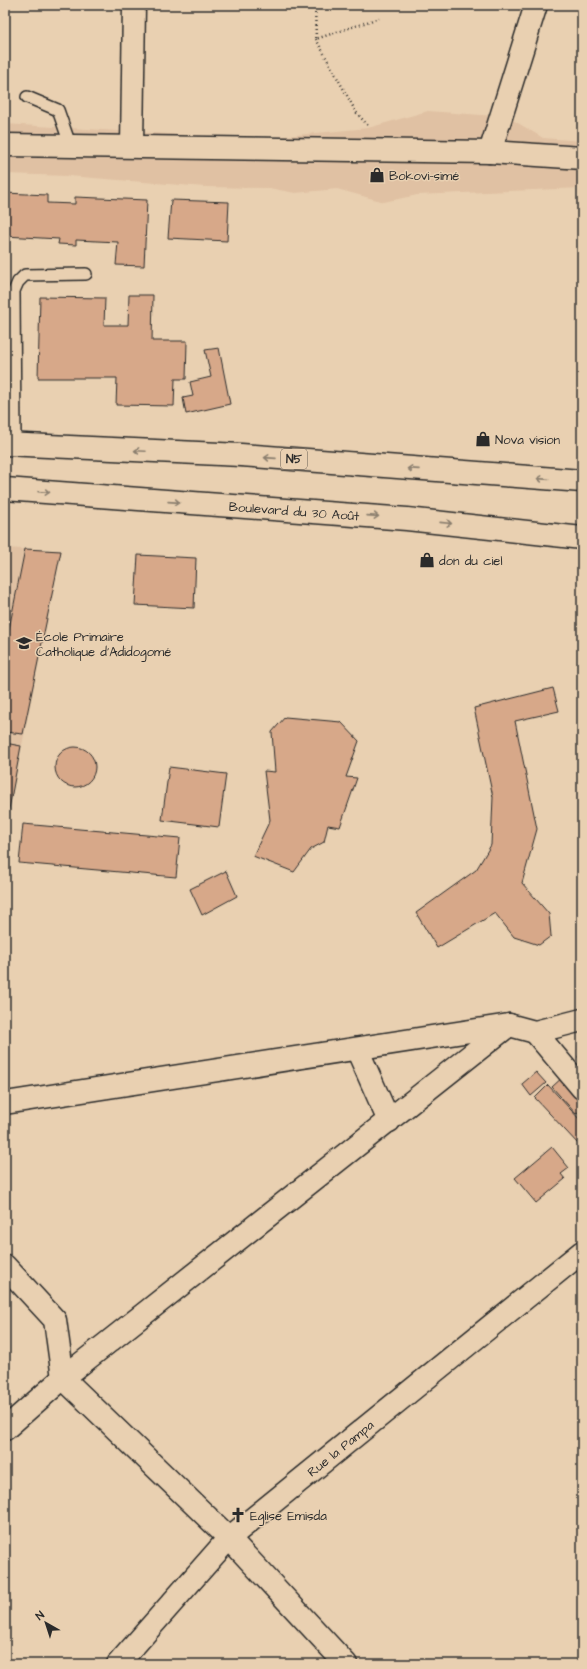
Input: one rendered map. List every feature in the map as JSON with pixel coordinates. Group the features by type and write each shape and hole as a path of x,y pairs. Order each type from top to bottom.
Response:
{"main road":[{"path":"132,146 134,5"},
{"path":"490,152 536,5"},
{"path":"5,145 490,152 582,158"},
{"name":"N5","path":"10,444 241,455 582,482"},
{"name":"Boulevard du 30 Août","path":"5,489 407,519 582,538"},
{"path":"5,1103 509,1025 535,1032 582,1020"},
{"path":"5,1429 63,1378 509,1025"},
{"path":"535,1032 582,1088"},
{"path":"357,1049 389,1121"},
{"name":"Rue la Pampa","path":"118,1664 229,1538 582,1252"},
{"path":"5,1266 55,1320 63,1378 229,1538 346,1664"}],"lane":[{"path":"28,97 58,110 71,147"},
{"path":"10,444 14,291 18,282 25,275 86,274"}],"path":[{"path":"315,5 316,38 356,112 388,150"},
{"path":"316,38 379,18"}],"shaded area":[{"path":"428,111 508,117 543,138 582,141 582,188 417,195 384,202 337,189 295,193 269,188 205,187 69,176 5,174 5,124 185,135 275,137 368,128"},
{"name":"École Primaire Catholique d'Adidogomé","path":"5,548 61,551 5,830"}],"building":[{"path":"5,193 47,195 47,203 75,204 75,197 147,200 144,266 116,265 118,242 76,240 76,245 58,244 59,239 5,236"},
{"path":"171,200 229,202 227,241 168,238"},
{"path":"129,295 153,295 152,341 187,341 186,379 175,379 174,406 116,405 117,378 38,378 40,297 105,298 104,325 128,325"},
{"path":"219,348 230,404 186,414 183,398 193,396 190,382 211,377 205,350"},
{"name":"École Primaire Catholique d'Adidogomé","path":"25,549 61,551 23,734 5,732 5,649"},
{"path":"138,555 196,558 194,608 135,605"},
{"path":"553,688 559,711 515,721 537,829 522,883 549,914 551,936 539,945 514,937 495,913 437,948 416,913 476,870 491,845 493,797 474,708"},
{"path":"285,717 341,722 359,741 346,777 357,778 340,827 328,825 324,842 311,849 294,872 253,856 270,820 264,771 275,772 272,732"},
{"path":"5,743 21,746 5,830"},
{"path":"75,747 83,749 89,753 93,759 95,767 93,775 89,781 83,785 75,787 67,785 61,781 57,775 55,767 57,759 61,753 67,749"},
{"path":"169,767 226,774 219,827 162,820"},
{"path":"23,824 180,838 176,877 19,863"},
{"path":"226,871 237,896 202,915 190,889"},
{"path":"582,1051 582,1062 578,1057"},
{"path":"536,1072 546,1083 531,1096 522,1084"},
{"path":"564,1076 582,1096 582,1109 576,1114 552,1087"},
{"path":"548,1085 582,1122 582,1142 579,1145 535,1098"},
{"path":"552,1147 569,1168 561,1174 565,1179 536,1203 515,1178"}],"place":[{"name":"Bokovi-simé","path":"377,175"},
{"name":"Nova vision","path":"483,439"},
{"name":"don du ciel","path":"427,560"},
{"name":"École Primaire Catholique d'Adidogomé","path":"24,643"},
{"name":"Eglise Emisda","path":"238,1515"}]}
